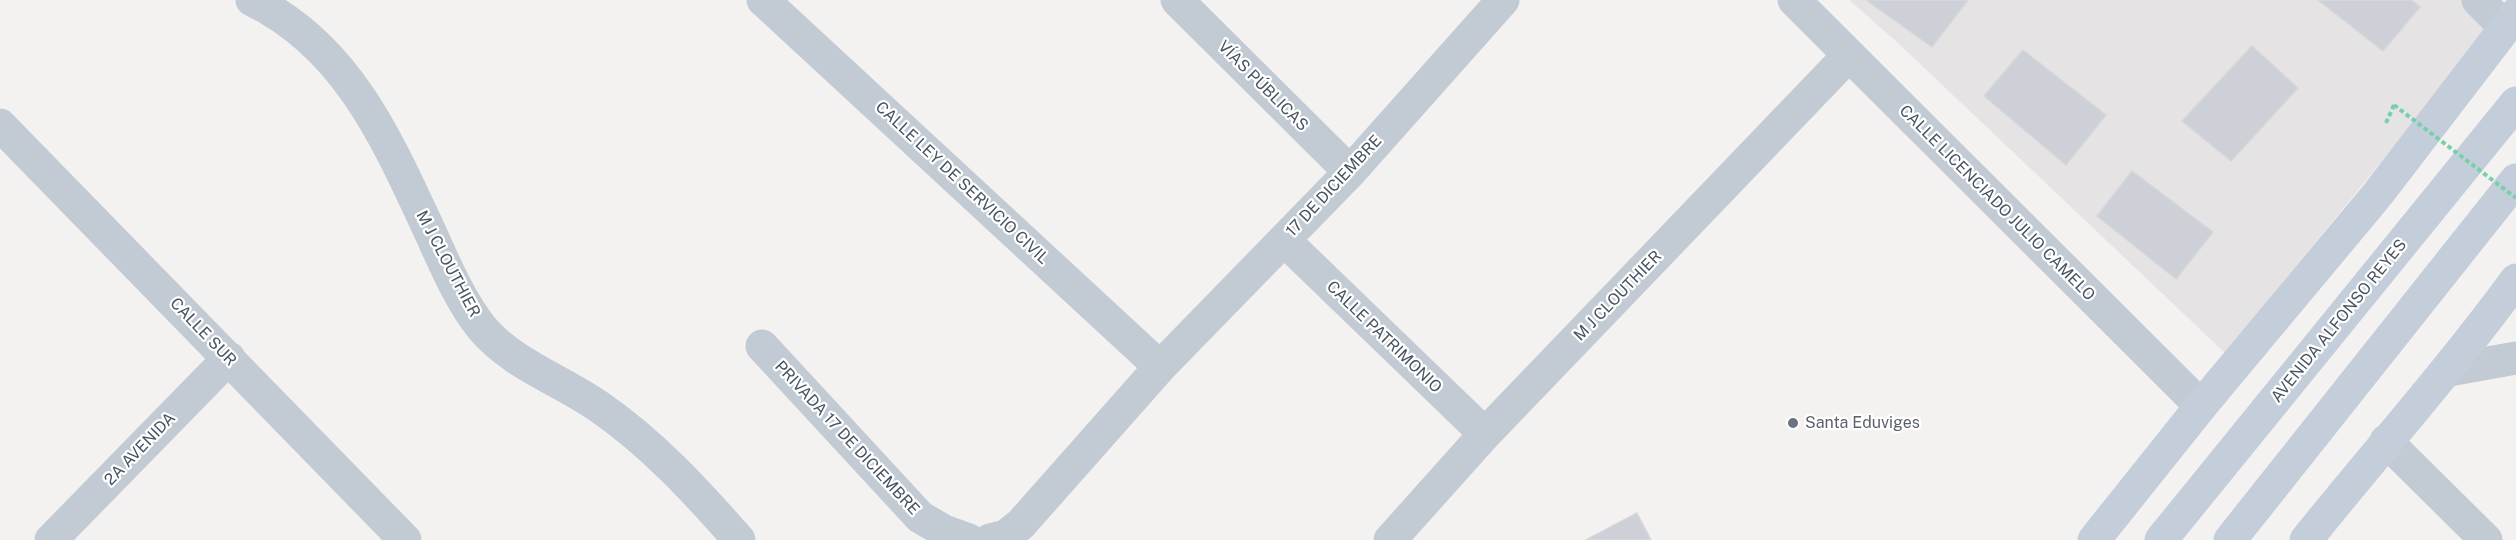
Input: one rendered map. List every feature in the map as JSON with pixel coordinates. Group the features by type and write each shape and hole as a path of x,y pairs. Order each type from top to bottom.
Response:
{"main road":[{"path":"2094,540 2200,406 2377,195 2511,21"},
{"name":"AVENIDA ALFONSO REYES","path":"2161,540 2516,103"},
{"path":"2230,540 2516,180"},
{"path":"2306,540 2386,441 2449,370 2516,280"}],"street":[{"name":"M J CLOUTHIER","path":"252,0 284,17 308,35 343,74 390,146 449,273 482,328 525,363 598,405 652,446 739,540"},
{"name":"CALLE LEY DE SERVICIO CIVIL","path":"763,0 1160,367"},
{"name":"VÍAS PÚBLICAS","path":"1177,0 1350,172"},
{"name":"17 DE DICIEMBRE","path":"1160,367 1350,172 1503,0"},
{"name":"CALLE LICENCIADO JULIO CAMELO","path":"1794,0 2200,406"},
{"path":"2478,0 2511,21"},
{"name":"M J CLOUTHIER","path":"1390,540 1485,434 1850,55"},
{"name":"CALLE SUR","path":"0,125 405,540"},
{"name":"CALLE PATRIMONIO","path":"1284,240 1485,434"},
{"name":"PRIVADA 17 DE DICIEMBRE","path":"762,346 920,517 944,531 969,540"},
{"name":"2A AVENIDA","path":"51,540 229,358"},
{"path":"2449,370 2516,358"},
{"path":"990,540 1006,536 1021,524 1160,367"},
{"path":"2386,441 2486,540"}],"path":[{"path":"2394,105 2516,198"}],"shaded area":[{"path":"1849,0 2480,0 2499,18 2225,353 1898,43"}],"building":[{"path":"1866,0 1968,0 1932,47"},
{"path":"2318,0 2411,0 2420,7 2383,51"},
{"path":"2252,46 2298,88 2231,161 2182,121"},
{"path":"2023,50 2106,115 2066,165 1984,96"},
{"path":"2132,171 2213,232 2176,279 2097,216"},
{"path":"1637,513 1651,540 1586,540"}],"place":[{"name":"Santa Eduviges","path":"1793,423"}]}
